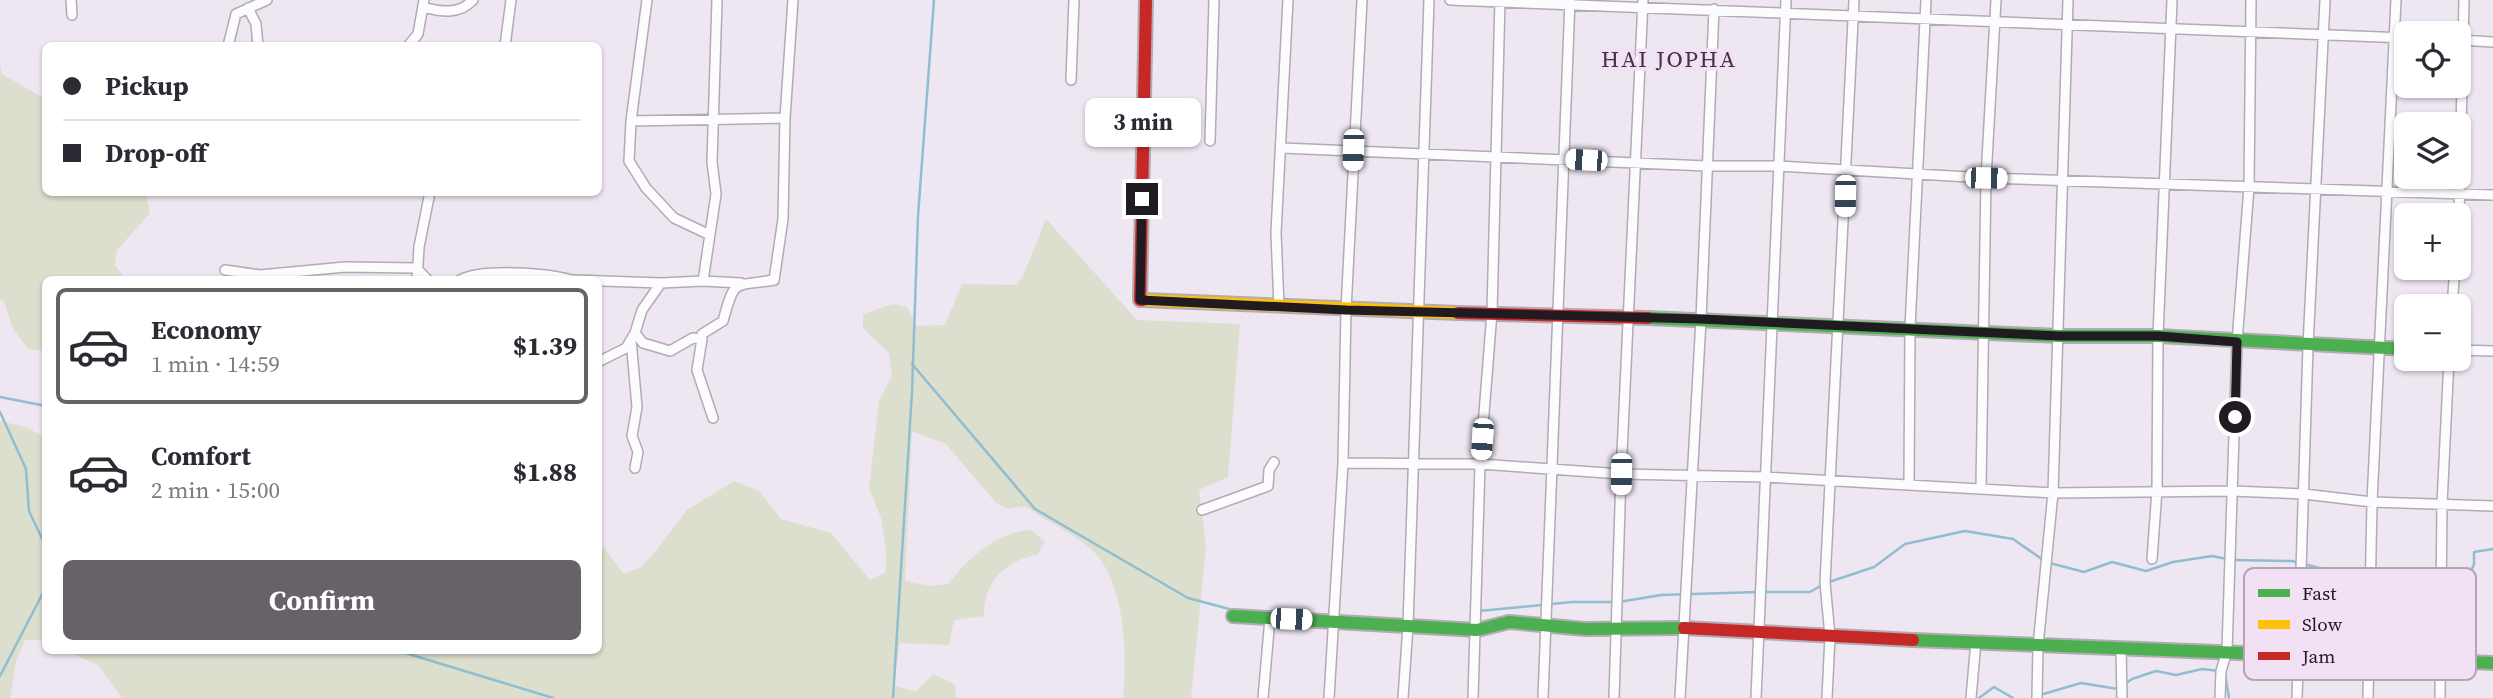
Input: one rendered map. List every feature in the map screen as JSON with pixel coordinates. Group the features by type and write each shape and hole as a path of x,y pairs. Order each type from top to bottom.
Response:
{"street":[{"path":"71,0 72,15"},
{"path":"229,42 232,20 236,14 267,0"},
{"path":"411,42 418,34 423,4 444,12 465,9 474,0"},
{"path":"506,42 511,0"},
{"path":"647,0 631,121 629,161 646,188 674,218 710,235"},
{"path":"703,281 716,194 712,162 717,0"},
{"path":"602,281 661,283 774,280 783,219 785,118 793,0"},
{"path":"1071,80 1074,0"},
{"path":"1146,0 1140,300 1346,310 1701,319 2059,336 2158,336 2394,349"},
{"path":"1210,141 1214,0"},
{"path":"1279,307 1276,233 1288,0"},
{"path":"1329,698 1343,463 1346,310 1362,0"},
{"path":"1403,698 1414,466 1429,0"},
{"path":"1450,0 1643,4 1785,13 2394,38 2370,568"},
{"path":"1473,698 1480,464 1492,312 1500,0"},
{"path":"1756,698 1786,0"},
{"path":"1827,698 1830,636 1825,583 1854,0"},
{"path":"1909,484 1910,328 1926,0"},
{"path":"1981,487 1986,178 1996,0"},
{"path":"2037,698 2038,646 2053,493 2067,0"},
{"path":"2152,559 2157,490 2158,336 2172,0"},
{"path":"2220,698 2221,671 2227,651 2237,342 2249,187 2251,0"},
{"path":"2301,568 2308,346 2325,0"},
{"path":"2395,21 2396,0"},
{"path":"2462,21 2464,0"},
{"path":"1543,698 1570,3"},
{"path":"1614,698 1621,474 1643,4"},
{"path":"248,8 256,24 258,42"},
{"path":"1680,698 1701,319 1714,9"},
{"path":"2471,41 2493,42"},
{"path":"2460,203 2461,98"},
{"path":"631,121 785,118"},
{"path":"1282,148 1707,166 1778,166 1986,178 2493,195"},
{"path":"417,276 429,196"},
{"path":"225,270 260,275 345,267 416,268 424,276"},
{"path":"467,276 496,273 529,276"},
{"path":"713,418 697,370 702,334 723,321 733,288 741,282"},
{"path":"602,360 621,352 633,336 642,310 661,283"},
{"path":"633,336 643,343 670,351 693,338 702,339"},
{"path":"633,336 637,399 632,436 638,452 635,468"},
{"path":"2471,350 2493,351"},
{"path":"2442,568 2448,371"},
{"path":"1202,510 1268,486 1269,470 1274,462"},
{"path":"1343,463 1414,466 1480,464 1621,474 1765,477 2053,493 2232,491 2304,494 2372,502 2493,506"},
{"path":"1233,616 1477,630 1509,622 1585,629 1682,629 2038,646 2244,652"},
{"path":"1263,698 1270,618"},
{"path":"1971,698 1976,641"},
{"path":"2121,648 2122,698"},
{"path":"2297,680 2297,698"},
{"path":"2368,680 2368,698"},
{"path":"2440,680 2440,698"}],"green space":[{"path":"0,64 2,74 42,97 42,196 147,196 150,213 117,250 115,265 123,276 42,276 42,351 28,349 13,329 4,301 0,300"},
{"path":"1046,219 1137,320 1240,324 1228,477 1199,490 1206,546 1191,698 1123,698 1125,662 1122,622 1113,583 1094,552 1026,506 1008,509 996,503 946,444 912,431 905,581 932,586 948,584 965,564 1007,535 1031,530 1045,542 1037,555 1015,562 998,575 988,593 984,616 954,620 949,645 900,643 894,685 915,692 934,674 955,685 956,698 122,698 98,665 73,654 602,654 602,548 624,574 641,567 687,510 734,481 759,491 781,519 831,533 870,580 886,572 881,518 869,488 879,401 892,375 889,353 863,328 863,314 893,304 907,307 917,326 945,325 962,284 1016,285 1023,276"},
{"path":"0,421 26,427 42,436 42,640 25,640 16,662 10,698 0,698"}],"waterway":[{"path":"893,698 912,392 918,216 934,0"},
{"path":"912,364 1035,509 1188,598 1233,610"},
{"path":"0,397 42,405"},
{"path":"0,412 26,469 29,511 42,539"},
{"path":"1829,582 1874,567 1905,544 1965,531 2013,539 2046,562 2084,572 2112,562 2146,571 2173,562 2212,556 2227,559"},
{"path":"2472,568 2474,552 2493,549"},
{"path":"2233,560 2292,561 2319,568"},
{"path":"1765,592 1810,592 1822,585"},
{"path":"1479,611 1572,602 1619,602 1661,595 1758,592"},
{"path":"0,676 42,595"},
{"path":"1456,623 1471,623 1472,620"},
{"path":"409,654 553,698"},
{"path":"2040,695 2081,683 2118,689 2132,679 2156,671 2176,675 2202,669 2219,671"},
{"path":"2225,674 2229,698"},
{"path":"1979,698 1994,687 2013,698"}],"traffic: fast":[{"path":"1648,318 2059,336 2158,336 2394,348"},
{"path":"1233,616 1477,630 1509,622 1585,629 1684,628"},
{"path":"1913,640 2244,653"},
{"path":"2476,662 2493,663"}],"traffic: slow":[{"path":"1143,300 1458,313"}],"traffic: jam":[{"path":"1143,300 1140,300 1146,0"},
{"path":"1458,313 1648,318"},
{"path":"1684,628 1913,640"}],"district":[{"name":"HAI JOPHA","path":"1669,59"}],"route":[{"path":"1142,199 1140,300 1346,310 1701,319 2059,336 2158,336 2237,342 2235,417"}]}
